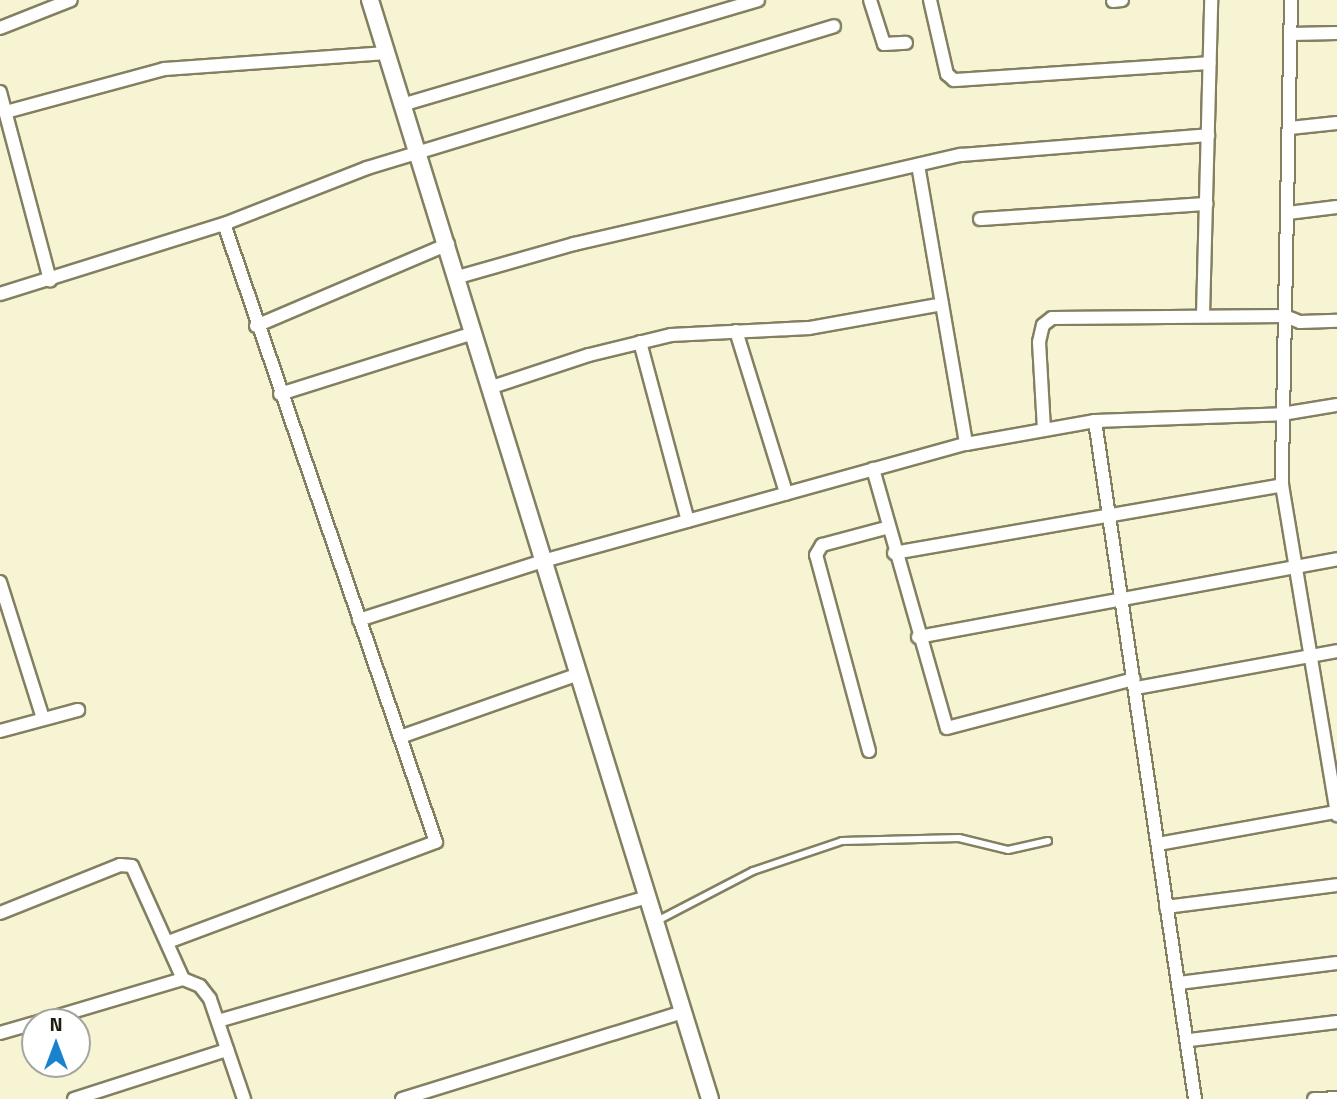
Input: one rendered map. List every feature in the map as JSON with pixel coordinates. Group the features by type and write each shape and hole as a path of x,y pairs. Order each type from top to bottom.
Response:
{"street":[{"path":"0,28 71,0"},
{"path":"405,104 728,4 758,0"},
{"path":"870,0 884,44 906,43"},
{"path":"930,0 947,74 954,80 1209,64"},
{"path":"1203,315 1211,0"},
{"path":"1158,844 1337,814 1308,656 1282,485 1291,0"},
{"path":"374,1 387,53 421,154 489,388 710,1099"},
{"path":"0,294 224,224 367,168 421,154 834,26"},
{"path":"1291,34 1337,33"},
{"path":"6,111 164,69 387,53"},
{"path":"0,92 6,111 5,133 50,280"},
{"path":"1290,128 1337,122"},
{"path":"457,277 574,244 918,164 1023,148 1208,135"},
{"path":"918,164 966,444"},
{"path":"981,219 1207,204"},
{"path":"1288,213 1337,207"},
{"path":"168,942 433,846 436,837 256,326 224,224"},
{"path":"256,326 448,244"},
{"path":"489,388 640,342 736,331 809,328 942,304"},
{"path":"1044,429 1039,334 1052,318 1203,315 1284,316 1300,322 1337,321"},
{"path":"736,331 786,493"},
{"path":"280,394 473,333"},
{"path":"640,342 688,521"},
{"path":"359,620 543,561 966,444 1095,421 1282,414 1337,405"},
{"path":"1095,421 1166,906 1190,1040 1195,1099"},
{"path":"873,469 886,528 943,725 951,729 1135,683 1337,651"},
{"path":"894,553 1282,485"},
{"path":"869,751 816,555 822,545 886,528"},
{"path":"918,637 1337,559"},
{"path":"0,582 43,718"},
{"path":"400,737 579,674"},
{"path":"0,731 78,710"},
{"path":"0,913 128,864 168,942 183,979 205,991 244,1099"},
{"path":"1166,906 1337,885"},
{"path":"218,1021 647,897"},
{"path":"1179,983 1337,962"},
{"path":"85,1008 183,979"},
{"path":"401,1099 683,1012"},
{"path":"1190,1040 1337,1022"},
{"path":"0,1033 21,1027"},
{"path":"74,1099 227,1049"},
{"path":"1314,1099 1337,1098"}],"lane":[{"path":"655,922 753,871 842,841 959,838 1008,850 1048,841"}]}
